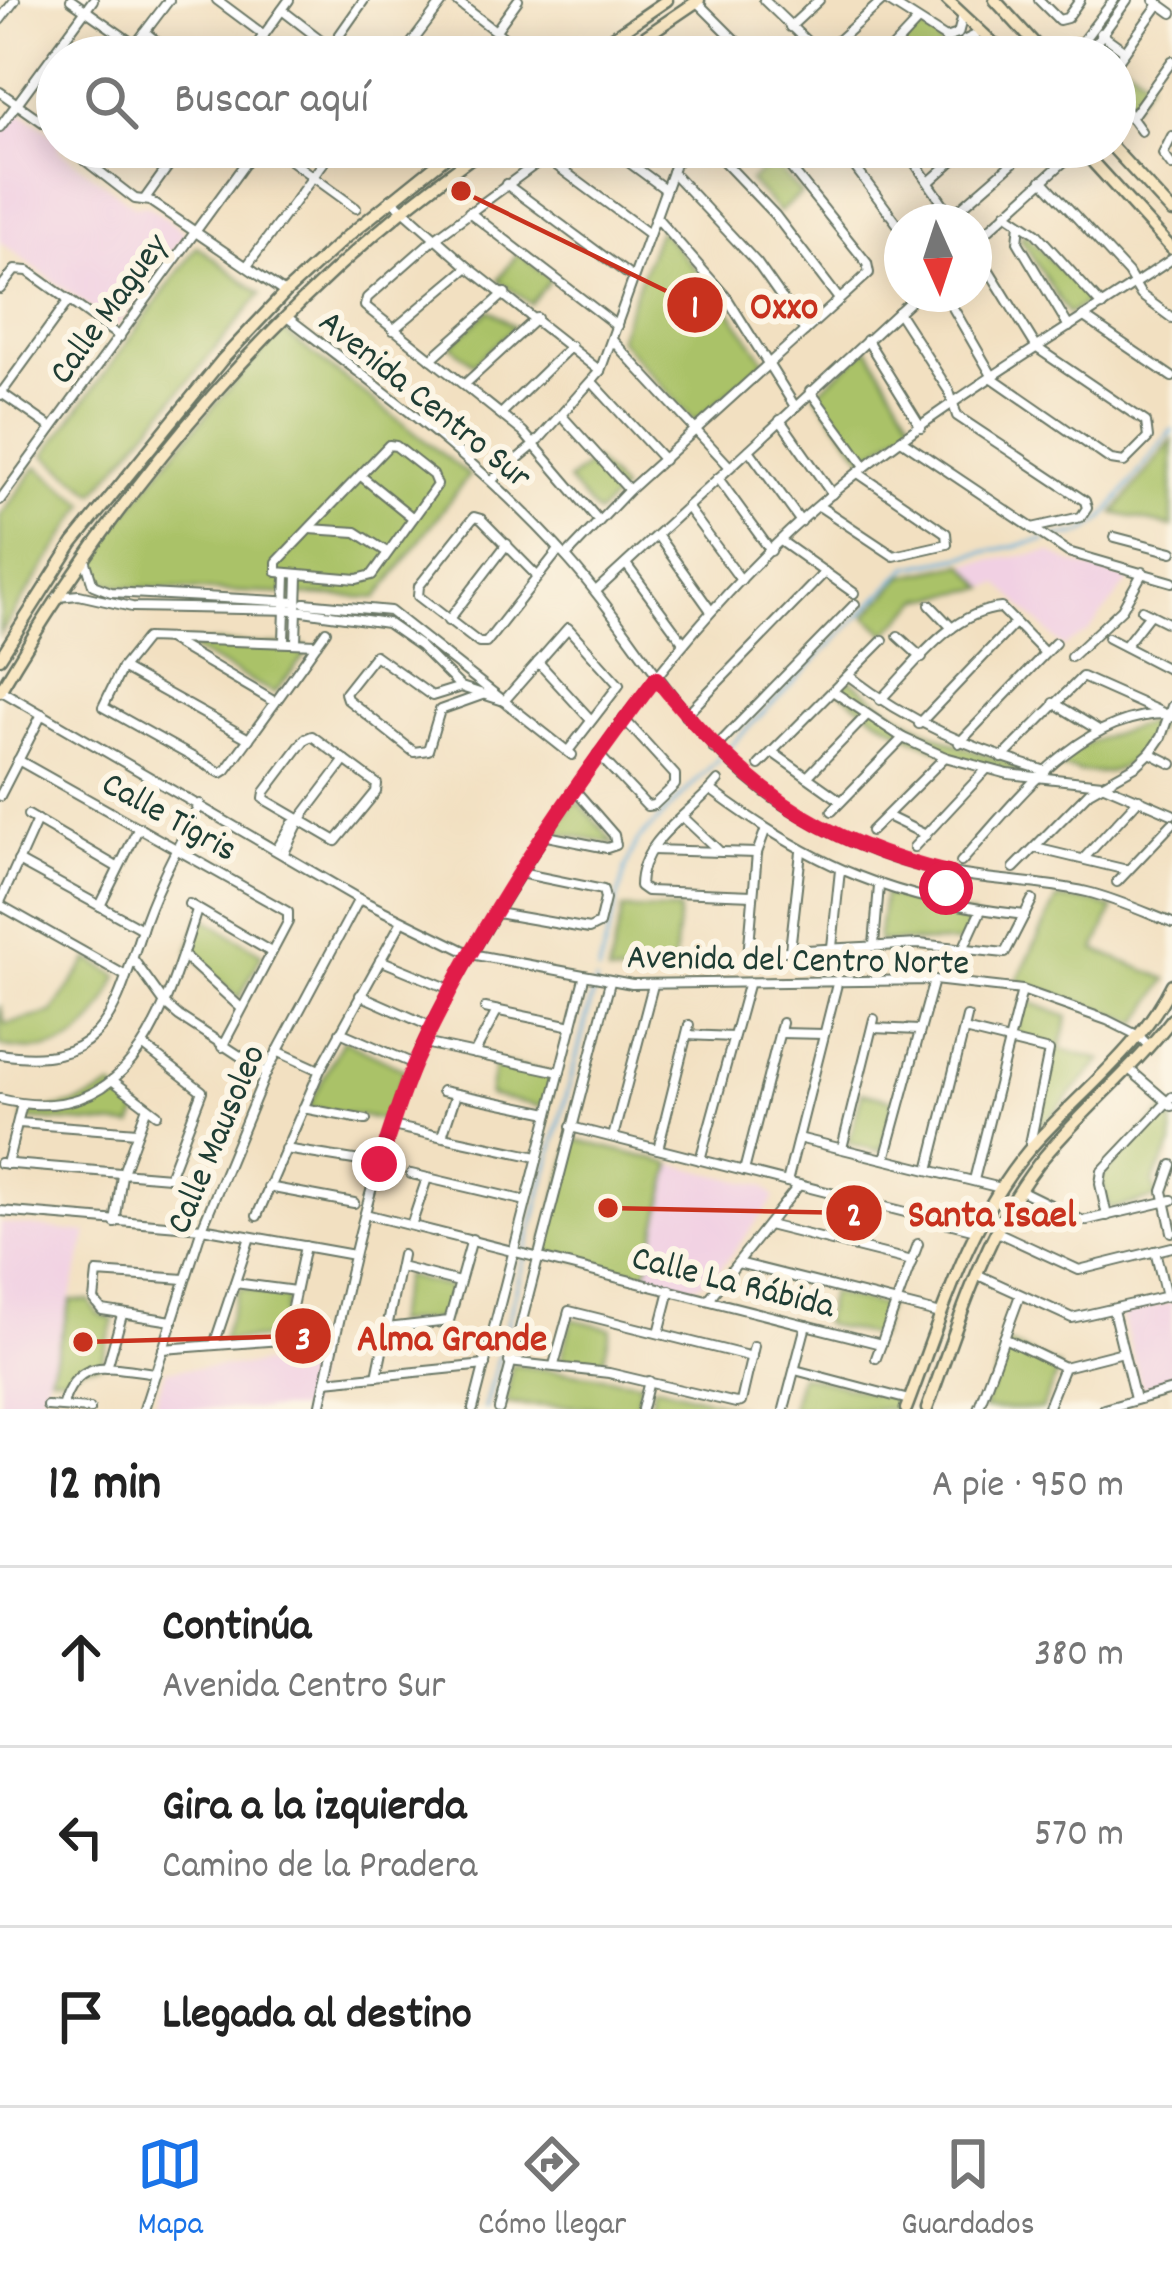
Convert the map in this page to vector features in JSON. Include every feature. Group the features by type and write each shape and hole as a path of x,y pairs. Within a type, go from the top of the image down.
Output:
{"main road":[{"path":"615,36 667,0"},
{"path":"947,0 988,36"},
{"path":"996,0 1029,36"},
{"path":"646,36 698,1"},
{"path":"0,658 101,506 222,360 285,293 431,168"},
{"path":"1,685 85,555 170,447 286,316 402,209 458,168"},
{"path":"1096,168 1172,249"},
{"path":"1131,168 1172,212"},
{"path":"908,1404 968,1249 1003,1189 1029,1151 1139,1036 1172,984"},
{"path":"928,1409 976,1274 1020,1190 1064,1135 1172,1019"},
{"path":"968,1249 985,1256"}],"street":[{"path":"0,20 15,0"},
{"path":"71,0 122,36"},
{"path":"66,36 93,0"},
{"path":"142,36 169,0"},
{"path":"217,0 264,35 290,0"},
{"path":"338,36 364,0"},
{"path":"417,36 444,0"},
{"path":"454,0 505,36"},
{"path":"497,29 518,0"},
{"path":"764,0 800,36"},
{"path":"790,27 819,0"},
{"path":"845,36 885,0 942,36"},
{"path":"1039,0 1059,20 1067,18 1080,0"},
{"path":"1098,31 1114,0"},
{"path":"1094,36 1127,0"},
{"path":"698,1 732,36"},
{"path":"1135,36 1157,2 1172,13"},
{"path":"282,10 310,36"},
{"path":"961,36 964,14"},
{"path":"905,36 916,23"},
{"path":"965,36 983,31"},
{"path":"1098,31 1105,36"},
{"path":"145,32 150,36"},
{"path":"1136,111 1172,61"},
{"path":"0,127 36,78"},
{"path":"0,92 36,117"},
{"path":"1136,124 1141,131"},
{"path":"1172,136 1163,154 1172,166"},
{"path":"95,168 135,199 194,231 285,293"},
{"path":"144,200 167,168"},
{"name":"Calle Maguey","path":"0,500 241,168"},
{"path":"302,168 356,208"},
{"path":"247,266 319,168"},
{"path":"529,168 434,239 367,298 367,309 502,413 599,521"},
{"path":"560,168 649,234"},
{"path":"636,168 665,189"},
{"path":"493,479 533,446 600,371 673,168"},
{"path":"731,168 776,214 839,299"},
{"path":"537,576 474,517 419,586 418,596 479,643 487,643 537,576 866,278 869,269 793,168"},
{"path":"856,168 884,206"},
{"path":"919,168 948,211 955,213 1006,168"},
{"path":"929,182 945,168"},
{"path":"992,227 1055,168"},
{"path":"672,172 757,263 805,331"},
{"path":"1042,180 1141,296 1172,318"},
{"path":"506,184 633,278"},
{"path":"391,199 600,371"},
{"path":"469,212 617,326"},
{"path":"1006,213 1036,233 1102,305"},
{"path":"656,218 727,298 794,405"},
{"path":"1021,224 1018,242 1069,327"},
{"path":"320,1409 364,1214 414,1064 450,989 542,835 598,754 711,611 832,494 901,440 1172,259"},
{"path":"393,330 468,267"},
{"path":"0,290 10,274 28,271 120,337"},
{"path":"955,312 994,379 1111,460 1124,461 1148,438 1149,427 1037,348 992,274"},
{"path":"431,358 505,293"},
{"path":"52,428 0,393 69,300"},
{"path":"596,591 898,312 949,391 960,419 1085,501 1081,518 1036,531"},
{"name":"Avenida Centro Sur","path":"286,316 493,479 596,591 656,678 716,750 788,808 833,834 936,870 1090,893 1172,923"},
{"path":"465,384 537,317"},
{"path":"1084,317 1172,377"},
{"path":"867,340 921,427"},
{"path":"613,341 730,467"},
{"path":"502,413 571,346"},
{"path":"593,383 664,460"},
{"path":"810,391 861,470 946,533 949,540 936,549 890,554 819,506"},
{"path":"562,416 629,490"},
{"path":"779,420 832,494"},
{"path":"901,440 1057,545 1087,560 1172,583"},
{"path":"392,444 433,475 437,485 413,518 366,578 286,575 274,567 392,444"},
{"path":"749,450 801,522"},
{"path":"361,476 413,518"},
{"path":"718,478 771,551"},
{"path":"687,507 741,580"},
{"path":"310,529 356,532 387,552"},
{"path":"657,535 711,611"},
{"path":"1115,537 1172,552"},
{"path":"716,750 854,599 782,541"},
{"path":"448,621 507,544"},
{"path":"85,555 89,579 98,589 285,607"},
{"path":"626,564 684,643"},
{"path":"686,716 825,572"},
{"path":"1071,657 1122,610 1143,572"},
{"path":"284,641 286,575"},
{"path":"296,642 298,575"},
{"path":"91,598 98,589"},
{"path":"56,598 71,594 132,607 299,605 390,611 570,753 620,685 568,628 505,701"},
{"path":"299,605 387,623 420,646 461,687 505,701"},
{"path":"930,605 952,628"},
{"path":"880,700 967,616 1003,610 1045,653"},
{"path":"1125,646 1146,612 1169,624 1172,612"},
{"path":"919,724 1015,623"},
{"path":"317,644 154,637 140,642 122,668 103,700 105,709 224,772 326,632"},
{"path":"898,636 922,658"},
{"path":"165,638 275,702"},
{"path":"1108,638 1172,671"},
{"path":"759,765 883,640"},
{"path":"959,742 1055,643"},
{"path":"461,687 432,696 375,655 345,693 346,699 414,752 422,753 428,749 440,710 483,694"},
{"path":"538,662 591,720"},
{"path":"122,668 249,739"},
{"path":"849,676 919,724 1042,775"},
{"path":"1002,758 1085,677 1170,712"},
{"name":"Avenida del Centro Norte","path":"1,685 42,715 359,899 471,954 587,979 653,985 934,980 1022,990 1098,1016 1150,1046"},
{"path":"834,692 903,738 946,757 986,770 1102,784 1172,814"},
{"path":"1054,703 1101,732"},
{"path":"961,862 1070,750 1101,732 1170,712"},
{"path":"1014,868 1102,784 1150,753 1170,712"},
{"path":"0,796 42,715"},
{"path":"807,777 867,715"},
{"path":"598,754 647,806 654,806 675,785 675,776 624,719"},
{"path":"316,736 345,760 378,788 343,837 332,840 264,796 305,739 316,736"},
{"path":"832,811 903,738"},
{"path":"772,752 841,800"},
{"path":"1150,753 1172,764"},
{"path":"872,832 946,757"},
{"name":"Calle Tigris","path":"18,760 284,909 288,922 271,952"},
{"path":"280,851 345,760"},
{"path":"914,847 986,770"},
{"path":"718,781 650,850 639,882 647,891 753,896"},
{"path":"542,835 607,848 616,845 614,836 573,788"},
{"path":"711,790 801,852 879,886 941,903 1025,915"},
{"path":"1085,857 1139,799"},
{"path":"0,1054 49,1057 88,1043 103,1029 142,929 200,804"},
{"path":"886,816 926,835"},
{"path":"683,817 719,851"},
{"path":"117,867 33,818 0,903 125,976"},
{"path":"1117,882 1172,824"},
{"path":"100,906 139,826"},
{"path":"746,968 757,853 765,830"},
{"path":"1034,848 1127,870"},
{"path":"650,850 757,853"},
{"path":"790,950 801,852"},
{"path":"17,861 142,929"},
{"path":"832,947 840,870"},
{"path":"927,900 936,870"},
{"path":"497,913 589,929 599,924 603,890 520,873"},
{"path":"941,903 950,873"},
{"path":"874,945 879,886"},
{"name":"Calle Mausoleo","path":"144,1409 202,1228 266,1072 359,899"},
{"path":"748,952 874,945 1005,953 1032,900"},
{"path":"0,1099 22,1104 69,1101 112,1080 144,1046 166,1005 193,907 271,952 222,1047"},
{"path":"964,947 981,910"},
{"path":"257,1216 320,1070 402,920"},
{"path":"183,955 241,1008"},
{"path":"133,959 166,1005 222,1047 266,1072"},
{"path":"380,960 450,989"},
{"path":"473,1409 587,979"},
{"path":"787,1182 838,980"},
{"path":"886,1159 934,980"},
{"path":"499,1409 533,1254 607,981"},
{"path":"613,1138 653,985"},
{"path":"700,1160 748,985"},
{"path":"974,1180 1022,990"},
{"path":"360,995 432,1027"},
{"path":"485,1008 572,1026"},
{"path":"475,1054 497,1011"},
{"path":"929,1169 968,1017"},
{"path":"842,1148 874,1024 919,1030"},
{"path":"744,1171 781,1028 824,1034"},
{"path":"658,1149 688,1030 733,1037"},
{"path":"964,1030 1045,1049 1050,1059 1029,1151"},
{"path":"340,1032 414,1064"},
{"path":"424,1043 560,1072"},
{"path":"144,1046 202,1090 169,1178"},
{"path":"277,1051 320,1070"},
{"path":"1108,1217 1099,1177 1170,1102 1129,1069"},
{"path":"112,1080 157,1114"},
{"path":"442,1091 549,1113"},
{"path":"442,1136 456,1094"},
{"path":"22,1104 4,1163 181,1178"},
{"path":"115,1222 122,1175 147,1107"},
{"path":"303,1108 366,1120"},
{"path":"19,1123 137,1132"},
{"path":"392,1126 537,1156"},
{"path":"571,1126 978,1230"},
{"path":"798,1138 1003,1189"},
{"path":"285,1149 379,1164"},
{"path":"1172,1165 1163,1184 1172,1232"},
{"path":"411,1174 526,1201"},
{"path":"412,1223 428,1178"},
{"path":"708,1300 799,1185"},
{"path":"268,1187 354,1203"},
{"path":"1020,1190 1082,1221 1168,1201"},
{"path":"0,1211 202,1228 354,1255"},
{"name":"Calle La Rábida","path":"364,1214 881,1344"},
{"path":"768,1226 912,1261"},
{"path":"995,1231 1079,1270 1172,1247"},
{"path":"214,1346 250,1237"},
{"path":"387,1328 448,1322 472,1239"},
{"path":"876,1358 918,1244"},
{"path":"285,1340 305,1246"},
{"path":"976,1274 1072,1318 1169,1296 1155,1250"},
{"path":"377,1376 402,1255"},
{"path":"738,1263 941,1314"},
{"path":"400,1268 459,1282"},
{"path":"172,1321 102,1310 95,1303 98,1271 185,1280"},
{"path":"235,1283 295,1291"},
{"path":"658,1334 670,1290"},
{"path":"978,1409 1020,1295"},
{"path":"1113,1310 1135,1399"},
{"path":"509,1362 649,1381 741,1402 753,1352 567,1311 554,1365"},
{"path":"107,1368 122,1315"},
{"path":"784,1409 806,1325"},
{"path":"163,1349 335,1336"},
{"path":"1004,1338 1064,1367 1124,1352"},
{"path":"326,1381 485,1365"},
{"path":"1047,1409 1064,1367"},
{"path":"62,1407 69,1384 78,1375 107,1368 156,1373"},
{"path":"795,1370 908,1404"},
{"path":"642,1409 649,1381"},
{"path":"1105,1409 1172,1390"},
{"path":"47,1406 90,1409"}],"shaded area":[{"path":"16,109 36,123 36,168 83,168 134,206 147,205 185,233 117,327 0,242 0,132"},
{"path":"1050,552 1130,580 1088,632 1063,647 1000,584 986,588 964,564"},
{"path":"672,1164 765,1187 775,1198 714,1277 688,1287 645,1276"},
{"path":"0,1223 88,1233 39,1409 0,1409"},
{"path":"1172,1302 1172,1380 1142,1388 1122,1315"},
{"path":"315,1361 308,1409 153,1409 166,1370"}],"green space":[{"path":"920,28 936,36 911,36"},
{"path":"1136,71 1149,81 1136,100"},
{"path":"765,168 777,168 801,194 779,212 750,181"},
{"path":"659,229 718,294 765,361 695,422 618,338"},
{"path":"1025,234 1090,301 1068,314 1020,237"},
{"path":"197,246 261,294 95,493 45,455"},
{"path":"518,253 551,279 531,304 498,280"},
{"path":"490,310 514,327 474,364 450,345"},
{"path":"282,330 469,475 377,598 123,587 98,580 90,561 183,442"},
{"path":"868,348 913,423 864,459 815,394"},
{"path":"1172,440 1172,527 1114,513"},
{"path":"594,460 622,491 597,514 568,481"},
{"path":"37,466 86,504 0,634 0,517"},
{"path":"964,564 986,588 922,599 886,634 866,616 904,576"},
{"path":"188,642 306,646 308,652 274,693 186,646"},
{"path":"849,679 933,734 1027,767 1026,773 974,762 903,733 838,690"},
{"path":"1152,720 1160,724 1139,753 1119,768 1094,773 1060,767 1089,742"},
{"path":"573,803 580,803 614,843 561,834 557,825"},
{"path":"884,894 973,916 962,943 878,941"},
{"path":"1057,899 1095,902 1113,909 1095,950 1167,979 1139,1023 1017,981"},
{"path":"623,909 679,910 672,979 608,974"},
{"path":"201,916 262,954 239,999 188,951"},
{"path":"89,959 118,976 87,1028 60,1046 0,1046 0,1005 5,1024 52,1013"},
{"path":"1024,1000 1068,1017 1060,1049 1102,1060 1037,1132 1056,1047 1016,1037"},
{"path":"343,1040 405,1070 386,1120 308,1108"},
{"path":"495,1062 555,1075 547,1108 489,1095"},
{"path":"112,1087 139,1111 132,1126 23,1119 27,1111 71,1105"},
{"path":"862,1092 894,1100 881,1151 849,1143"},
{"path":"1166,1109 1172,1114 1172,1145 1153,1182 1157,1198 1109,1209 1101,1178"},
{"path":"573,1139 672,1164 645,1276 542,1252"},
{"path":"404,1276 451,1288 444,1318 393,1323"},
{"path":"239,1288 288,1295 279,1338 222,1340"},
{"path":"830,1293 887,1307 879,1337 823,1324"},
{"path":"71,1300 89,1301 98,1314 114,1320 101,1364 83,1366 66,1377 50,1375"},
{"path":"572,1319 611,1328 603,1363 561,1360"},
{"path":"1006,1343 1059,1367 1042,1409 983,1409"},
{"path":"512,1365 641,1382 636,1409 506,1404"},
{"path":"800,1375 899,1400 896,1409 791,1409"},
{"path":"654,1385 743,1409 649,1409"}],"waterway":[{"path":"1054,538 1083,533 1102,520 1172,430"},
{"path":"725,751 908,567 1045,540"},
{"path":"598,973 637,842 719,758"},
{"path":"485,1409 596,982"}],"place":[{"name":"Oxxo","path":"461,191"},
{"name":"Santa Isael","path":"608,1208"},
{"name":"Alma Grande","path":"83,1342"}],"route":[{"path":"379,1164 414,1064 450,989 573,788 656,678 714,749 788,808 833,834 911,864 950,873 946,888"}]}
